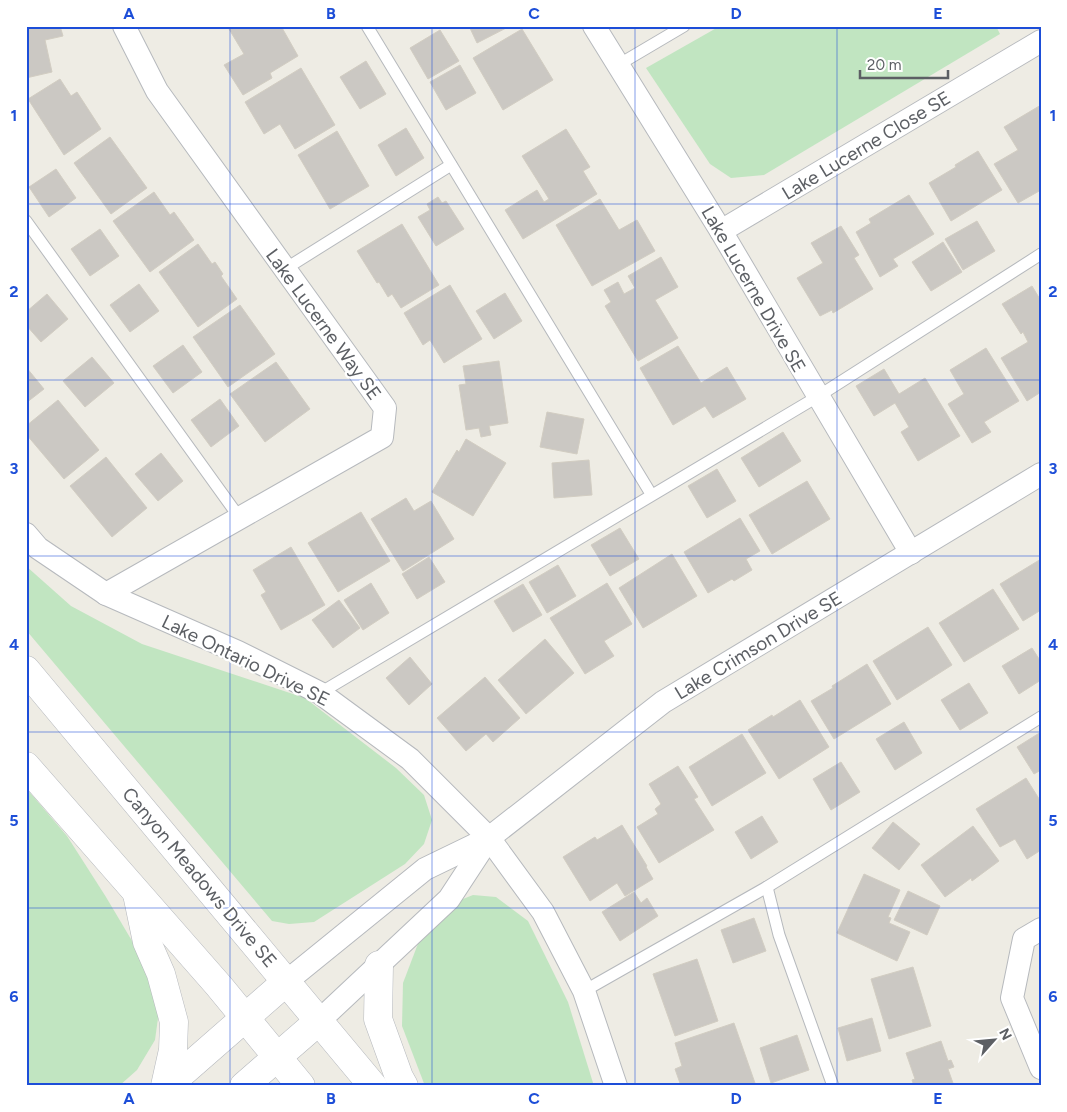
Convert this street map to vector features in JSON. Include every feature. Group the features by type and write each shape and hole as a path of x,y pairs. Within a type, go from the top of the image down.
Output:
{"main road":[{"name":"Canyon Meadows Drive SE","path":"26,670 320,1020 373,1086"},
{"path":"26,766 245,1016 301,1086"},
{"path":"136,890 147,942 161,974 174,1022 166,1086"},
{"path":"379,965 378,1020 404,1086"},
{"path":"166,1086 287,981"},
{"path":"244,1086 320,1020"}],"street":[{"name":"Lake Lucerne Way SE","path":"106,594 382,437 385,408 157,91 124,26"},
{"name":"Lake Lucerne Drive SE","path":"594,26 721,231 911,553"},
{"name":"Lake Lucerne Close SE","path":"721,231 1035,37"},
{"name":"Lake Crimson Drive SE","path":"287,981 425,869 489,838 663,702 1041,474"},
{"name":"Lake Ontario Drive SE","path":"26,534 38,548 106,594 238,652 320,693 410,759 489,838 543,912 584,991 616,1086"},
{"name":"Lake Crimson Drive SE","path":"320,1020 449,899 489,838"},
{"path":"1041,929 1024,939 1012,998 1041,1068"}],"lane":[{"path":"367,26 651,494"},
{"path":"618,65 684,26"},
{"path":"285,269 451,165"},
{"path":"26,221 239,517"},
{"path":"320,693 817,396 1041,254"},
{"path":"584,991 767,888 1041,717"},
{"path":"767,888 779,935 833,1086"}],"green space":[{"path":"720,26 996,26 1000,34 764,175 731,178 710,164 646,68"},
{"path":"26,566 71,606 142,644 305,698 396,768 424,795 432,820 424,844 405,864 314,922 289,924 272,921 26,630"},
{"path":"26,788 67,836 106,897 138,951 159,1011 155,1040 137,1070 119,1086 26,1086"},
{"path":"473,895 496,897 528,921 568,1002 594,1086 425,1086 402,1026 403,983 419,941 453,903"}],"building":[{"path":"26,26 60,26 63,36 45,40 52,72 26,78"},
{"path":"234,26 281,26 298,56 270,73 272,78 243,95 224,65 244,54 229,29"},
{"path":"469,26 510,26 477,43"},
{"path":"522,29 553,80 503,110 473,58"},
{"path":"440,30 459,61 428,79 410,48"},
{"path":"366,61 386,94 360,109 340,77"},
{"path":"460,65 476,93 446,110 430,82"},
{"path":"301,68 335,125 295,149 280,124 264,134 245,102"},
{"path":"60,79 71,96 77,92 101,129 64,155 28,99"},
{"path":"1041,105 1041,190 1018,203 994,164 1018,150 1004,127"},
{"path":"406,128 424,158 396,176 378,145"},
{"path":"566,129 590,167 583,171 597,194 523,239 505,210 537,190 544,202 549,199 522,156"},
{"path":"337,131 369,186 330,209 298,155"},
{"path":"110,137 147,188 111,214 74,163"},
{"path":"978,151 1002,190 951,221 929,183"},
{"path":"56,169 76,198 49,217 29,187"},
{"path":"154,192 170,215 174,212 194,240 150,272 113,221"},
{"path":"909,195 934,234 893,259 898,266 880,277 856,232 871,223 869,219"},
{"path":"438,197 442,203 446,201 464,229 436,246 418,217 430,210 427,204"},
{"path":"600,199 619,230 637,220 655,251 592,286 556,225"},
{"path":"977,221 995,251 963,270 945,239"},
{"path":"402,224 439,285 401,308 392,294 388,297 379,282 377,283 357,251"},
{"path":"841,226 859,255 854,258 873,289 833,313 832,310 820,316 797,278 823,263 811,243"},
{"path":"100,229 119,256 90,276 71,249"},
{"path":"943,242 962,272 931,291 912,262"},
{"path":"198,244 212,264 215,262 223,274 221,276 237,299 198,327 159,272"},
{"path":"661,257 678,287 655,300 678,338 638,361 605,306 611,302 604,290 618,282 624,294 635,288 628,276"},
{"path":"139,284 159,311 130,332 110,305"},
{"path":"450,285 482,339 444,363 430,340 423,345 404,313"},
{"path":"1032,286 1041,301 1041,392 1027,401 1001,358 1028,342 1023,332 1021,334 1002,304"},
{"path":"505,293 522,321 494,339 476,311"},
{"path":"47,294 68,319 41,342 26,325 26,312"},
{"path":"240,305 275,354 228,387 193,337"},
{"path":"183,345 202,372 173,393 153,366"},
{"path":"678,346 701,383 727,367 746,399 713,418 705,406 673,425 640,368"},
{"path":"986,348 1019,401 984,422 991,432 972,443 948,404 964,394 950,370"},
{"path":"92,357 114,383 85,407 63,381"},
{"path":"499,361 508,423 489,426 491,435 481,437 479,428 466,430 459,385 466,384 463,366"},
{"path":"276,362 310,409 265,442 230,394"},
{"path":"26,367 44,389 26,403"},
{"path":"884,369 899,394 925,378 960,436 918,461 901,432 909,427 895,403 874,416 856,386"},
{"path":"220,399 239,426 211,447 191,420"},
{"path":"58,400 99,450 64,479 26,434 26,426"},
{"path":"547,412 584,419 577,454 540,447"},
{"path":"783,432 801,461 759,487 741,458"},
{"path":"466,439 506,463 473,516 432,492 457,450 459,452"},
{"path":"161,453 183,481 158,501 135,474"},
{"path":"106,457 147,508 112,537 70,486"},
{"path":"589,460 592,495 554,498 552,463"},
{"path":"717,469 736,501 707,518 688,486"},
{"path":"807,481 830,519 772,554 749,515"},
{"path":"406,498 414,511 431,501 454,539 403,571 371,519"},
{"path":"361,512 390,561 338,592 308,543"},
{"path":"740,518 760,551 746,559 752,570 708,593 684,552"},
{"path":"620,528 639,559 610,576 591,545"},
{"path":"291,547 325,605 281,630 261,595 266,592 253,570"},
{"path":"672,554 697,596 643,628 619,588"},
{"path":"429,557 445,582 417,599 402,574"},
{"path":"1041,559 1041,610 1023,621 1000,584"},
{"path":"558,565 576,596 547,613 529,582"},
{"path":"371,583 389,613 363,630 344,600"},
{"path":"607,583 632,624 604,641 614,656 585,674 550,618"},
{"path":"523,584 542,615 513,632 494,601"},
{"path":"993,589 1019,629 964,662 939,623"},
{"path":"339,600 360,628 333,648 312,620"},
{"path":"928,627 952,665 897,700 873,661"},
{"path":"545,639 574,673 526,714 498,680"},
{"path":"1032,648 1041,662 1041,680 1019,694 1002,666"},
{"path":"410,657 432,684 409,705 386,678"},
{"path":"867,664 891,704 834,739 811,701"},
{"path":"485,677 520,718 493,742 486,734 466,751 437,718"},
{"path":"969,683 988,713 960,730 941,700"},
{"path":"800,700 829,747 779,779 748,730"},
{"path":"904,722 922,753 895,770 876,739"},
{"path":"1041,732 1041,770 1034,774 1017,747"},
{"path":"742,734 766,773 712,806 689,767"},
{"path":"841,762 860,792 831,810 813,779"},
{"path":"678,766 698,797 694,799 714,830 659,863 637,827 658,814 655,809 661,804 649,784"},
{"path":"1026,778 1041,802 1041,850 1027,859 1015,839 1000,847 976,809"},
{"path":"762,816 778,842 751,859 735,832"},
{"path":"893,822 920,844 899,870 872,848"},
{"path":"622,825 653,879 625,896 617,883 590,901 563,857 595,837 597,840"},
{"path":"973,826 999,861 972,881 971,878 945,897 921,865"},
{"path":"864,874 900,890 888,917 891,918 889,923 910,932 897,961 837,933"},
{"path":"908,891 940,906 927,935 894,920"},
{"path":"634,892 641,903 647,898 658,916 620,941 602,912"},
{"path":"754,918 766,951 733,963 721,930"},
{"path":"697,959 718,1021 675,1036 653,974"},
{"path":"913,967 931,1026 889,1039 871,979"},
{"path":"872,1018 881,1051 847,1061 838,1028"},
{"path":"734,1023 756,1086 681,1086 675,1069 682,1066 675,1043"},
{"path":"797,1035 809,1070 771,1083 760,1048"},
{"path":"941,1041 948,1061 951,1060 954,1067 948,1069 954,1086 914,1086 912,1080 915,1079 906,1053"}]}
